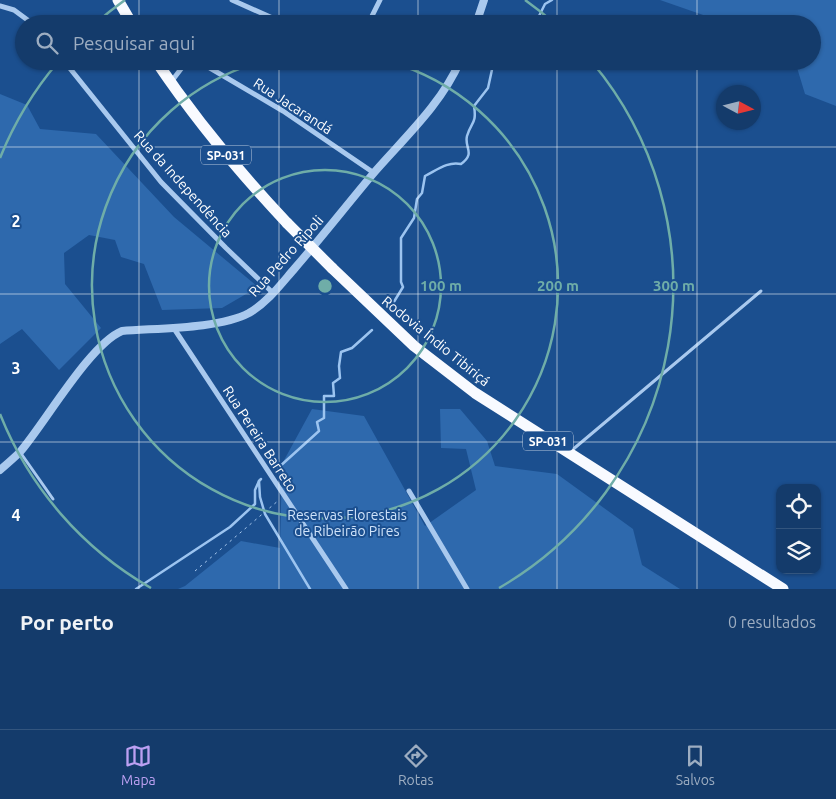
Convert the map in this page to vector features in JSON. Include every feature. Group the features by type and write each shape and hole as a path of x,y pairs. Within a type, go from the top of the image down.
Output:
{"highway":[{"path":"118,0 127,15"},
{"name":"Rodovia Índio Tibiriçá","path":"162,70 230,160 287,223 380,315 445,371 503,413 783,589"}],"street":[{"path":"232,0 266,15"},
{"path":"372,15 380,0"},
{"path":"479,15 484,0"},
{"path":"0,6 14,10 21,15"},
{"name":"Rua da Independência","path":"71,70 161,182 274,293"},
{"path":"171,82 180,70"},
{"name":"Rua Jacarandá","path":"213,70 274,106 374,173"},
{"name":"Rua Pedro Ripoli","path":"0,470 20,452 108,339 122,331 213,324 231,320 247,314 274,293 374,173 407,137 448,84 455,70"},
{"name":"Rua Pereira Barreto","path":"173,326 283,496 346,589"},
{"path":"409,491 467,589"}],"lane":[{"path":"568,453 761,291"},
{"path":"20,452 54,499"}],"path":[{"path":"195,571 261,517 283,496"}],"green space":[{"path":"660,0 836,0 836,106 805,94 798,70 821,70 821,15 703,15"},
{"path":"0,94 27,105 40,129 96,134 174,217 258,287 222,308 162,310 144,264 121,257 115,240 89,235 64,253 65,284 101,328 59,370 22,329 0,344"},
{"name":"Reservas Florestais de Ribeirão Pires","path":"312,409 364,416 425,526 476,490 466,449 441,448 440,409 460,409 487,441 495,466 557,474 633,529 642,565 680,589 178,589 185,586 241,541 280,548 282,464"}],"waterway":[{"path":"540,15 545,4 552,0"},
{"path":"392,305 403,287 401,282 401,238 414,218 417,199 422,193 425,176 447,165 461,164 468,157 466,140 474,120 474,106 488,88 492,70"},
{"path":"278,468 319,431 317,422 324,418 324,396 334,396 333,383 340,378 341,352 352,348 372,330"},
{"path":"261,479 259,481 260,497 265,514 310,589"},
{"path":"136,589 230,527 255,504 255,490 259,481"}]}
